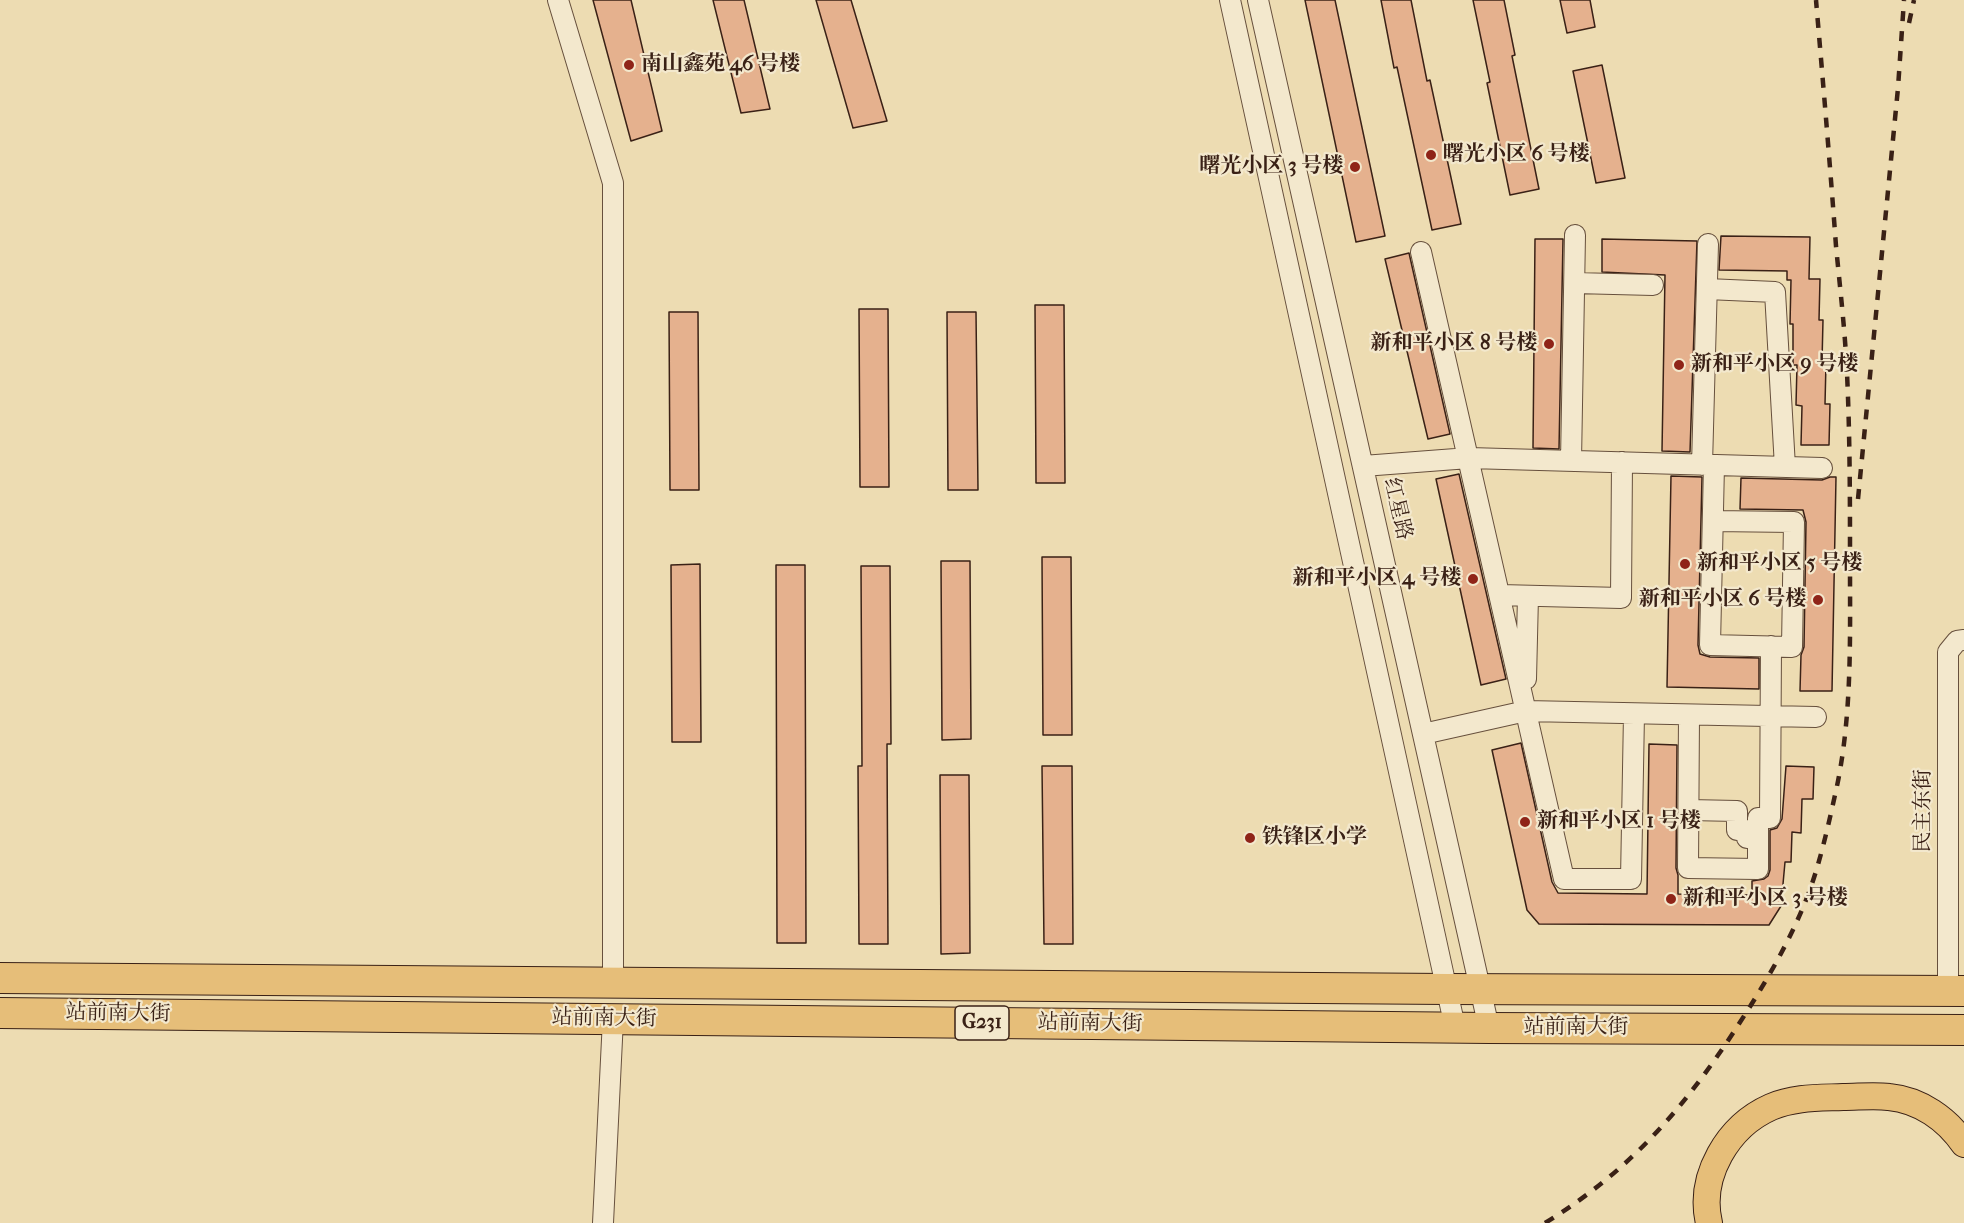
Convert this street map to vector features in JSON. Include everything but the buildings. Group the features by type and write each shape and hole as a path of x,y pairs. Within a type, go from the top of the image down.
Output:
{"highway":[{"name":"站前南大街","path":"0,978 1956,991"},
{"name":"站前南大街","path":"0,1013 1455,1028 1964,1030"}],"main road":[{"path":"1709,1223 1707,1197 1712,1172 1721,1151 1734,1133 1752,1118 1772,1107 1794,1100 1888,1096 1904,1099 1934,1113 1964,1144"}],"street":[{"path":"558,0 613,183 613,983"},
{"path":"1230,0 1455,1028"},
{"name":"红星路","path":"1258,0 1489,1028"},
{"path":"1571,461 1575,235"},
{"path":"1708,244 1708,465 1713,520 1710,645 1792,647 1794,522 1713,520"},
{"path":"1421,252 1564,879 1631,879 1634,714"},
{"path":"1575,283 1653,285"},
{"path":"1707,289 1775,292 1785,467"},
{"path":"1363,466 1469,458 1822,468"},
{"path":"1500,595 1621,598 1622,462"},
{"path":"1526,711 1528,596"},
{"name":"民主东街","path":"1956,991 1948,652 1957,640 1964,640"},
{"path":"1689,714 1688,868 1758,869 1758,818 1770,818 1772,646"},
{"path":"1423,734 1526,711 1816,717"},
{"path":"1689,810 1737,811 1737,830 1747,830 1747,838 1758,838"},
{"path":"603,1223 613,1019"}],"railway":[{"path":"1545,1223 1602,1183 1651,1138 1695,1087 1735,1030 1784,948 1801,913 1813,882 1834,800 1842,759 1848,704 1849,421 1845,341 1816,0"},
{"path":"1858,499 1898,88 1904,0"},
{"path":"1909,23 1914,0"}],"place":[{"name":"南山鑫苑 46 号楼","path":"629,65"},
{"name":"曙光小区 6 号楼","path":"1431,155"},
{"name":"曙光小区 3 号楼","path":"1355,167"},
{"name":"新和平小区 8 号楼","path":"1549,344"},
{"name":"新和平小区 9 号楼","path":"1679,365"},
{"name":"新和平小区 5 号楼","path":"1685,564"},
{"name":"新和平小区 4 号楼","path":"1473,579"},
{"name":"新和平小区 6 号楼","path":"1818,600"},
{"name":"新和平小区 1 号楼","path":"1525,822"},
{"name":"铁锋区小学","path":"1250,838"},
{"name":"新和平小区 3 号楼","path":"1671,899"}]}
